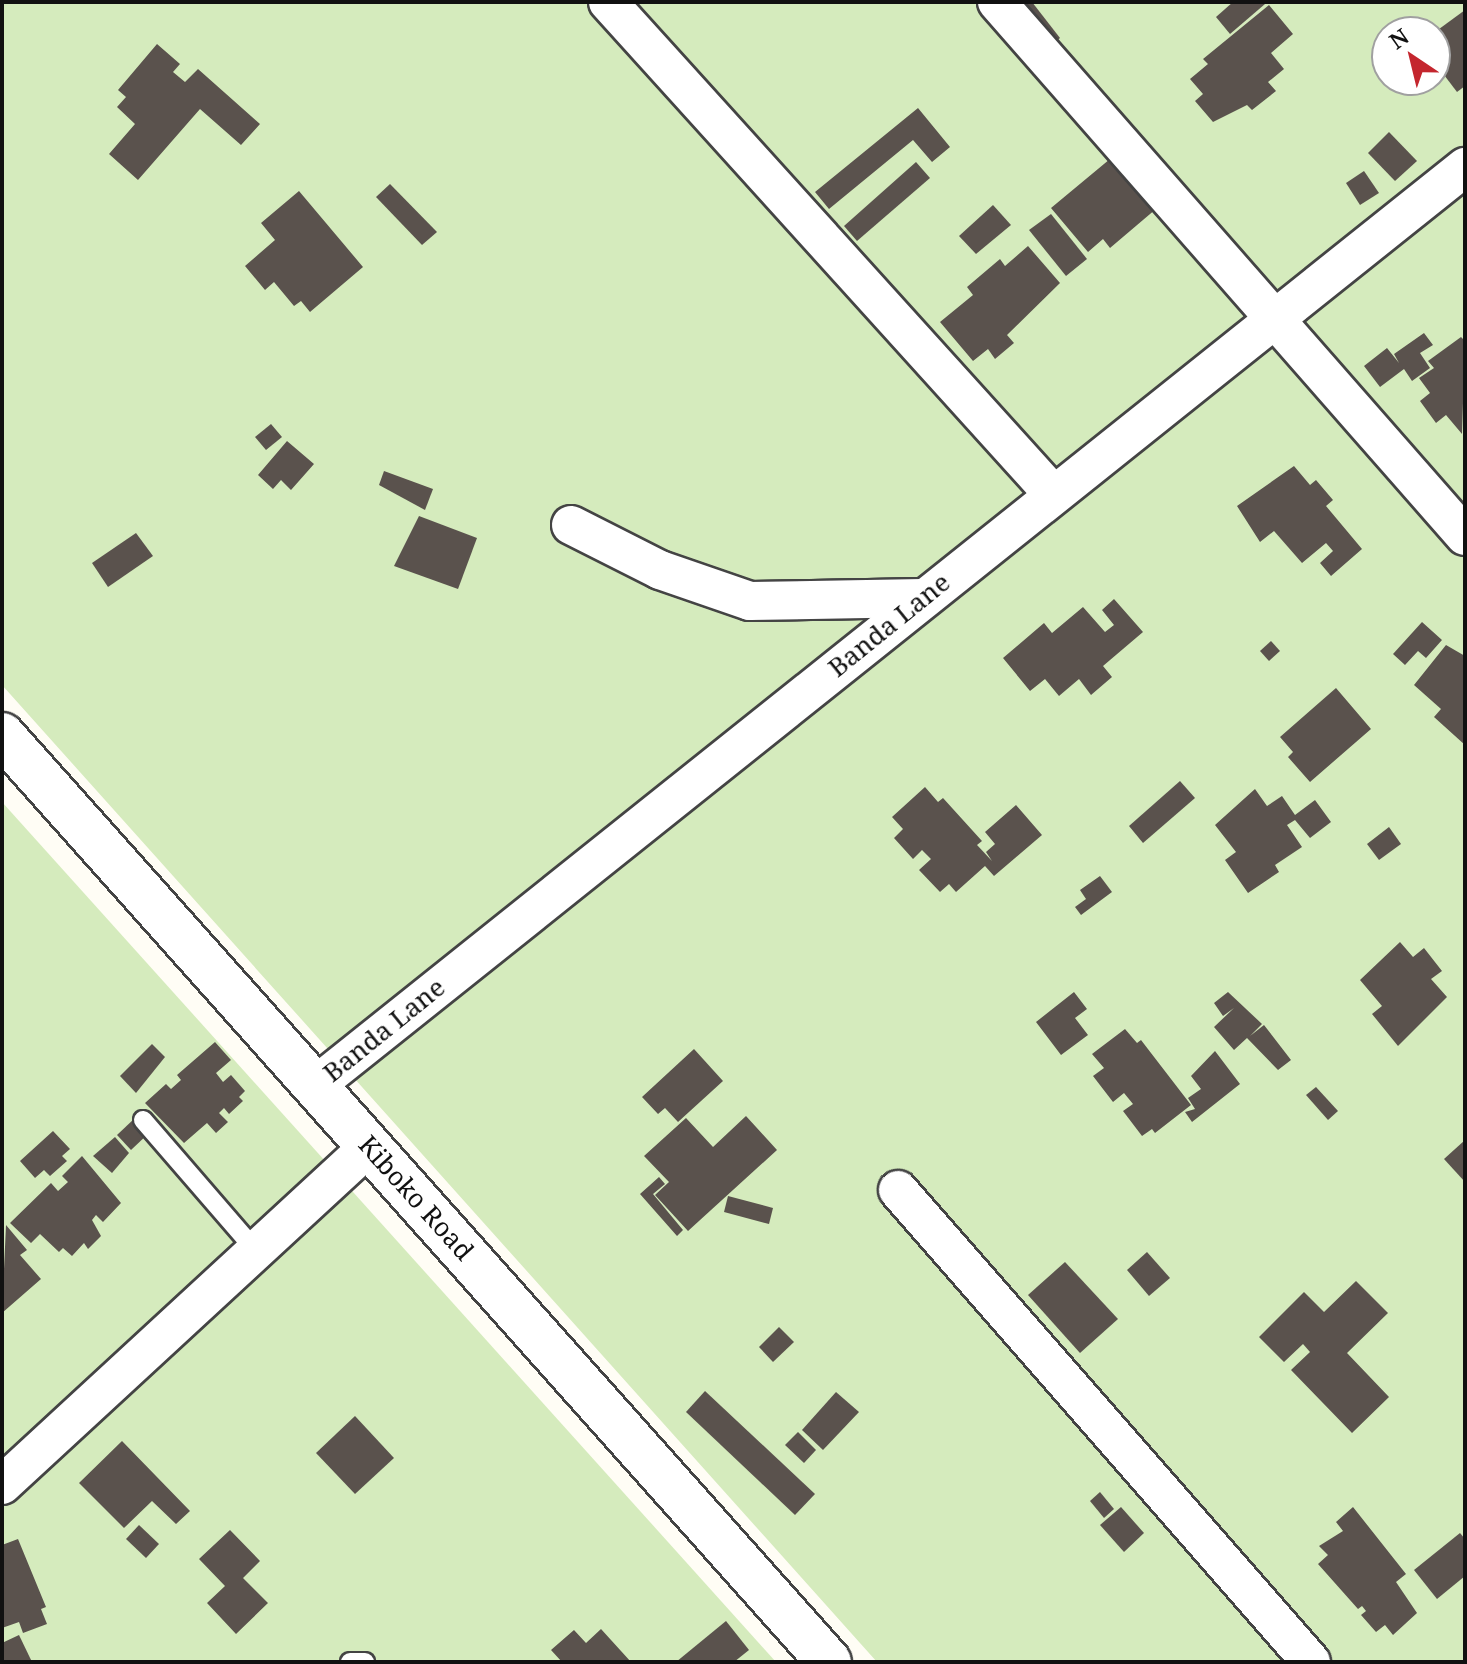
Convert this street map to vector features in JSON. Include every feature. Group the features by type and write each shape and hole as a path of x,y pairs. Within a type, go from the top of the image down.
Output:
{"street":[{"path":"608,2 1053,494"},
{"path":"997,2 1465,536"},
{"name":"Banda Lane","path":"316,1085 1465,167"},
{"path":"571,525 660,570 750,601 923,598"},
{"name":"Kiboko Road","path":"2,735 316,1085 812,1656"},
{"path":"2,1485 258,1253 369,1146"},
{"path":"898,1190 1311,1662"}],"lane":[{"path":"143,1120 258,1253"},
{"path":"350,1662 365,1662"}],"green space":[{"path":"2,2 1465,2 1465,1662 877,1662 2,685"},
{"path":"2,802 776,1662 2,1662"}],"building":[{"path":"1013,2 1032,2 1060,38 1050,47"},
{"path":"1233,2 1265,4 1230,34 1216,17"},
{"path":"1269,5 1293,34 1271,53 1284,69 1268,82 1276,91 1252,110 1247,105 1213,122 1195,101 1203,94 1190,79 1208,64 1203,59"},
{"path":"1465,10 1465,86 1457,92 1451,84 1451,20"},
{"path":"157,44 180,64 173,72 185,82 198,69 260,124 241,145 200,109 138,180 109,154 135,124 117,107 126,97 118,90"},
{"path":"918,108 950,147 932,162 913,140 829,209 815,192"},
{"path":"1389,132 1417,161 1395,181 1368,153"},
{"path":"1110,159 1163,203 1110,248 1103,239 1088,252 1051,208"},
{"path":"916,162 930,178 857,241 844,226"},
{"path":"1364,171 1379,193 1360,205 1346,183"},
{"path":"390,184 437,232 422,245 376,197"},
{"path":"299,191 363,267 310,312 301,301 294,306 274,282 265,290 245,266 275,240 261,223"},
{"path":"993,205 1011,225 976,254 959,236"},
{"path":"1051,214 1087,259 1066,276 1029,230"},
{"path":"1028,246 1060,283 1007,335 1014,343 995,359 988,349 973,361 940,322 973,295 967,287 1000,259 1005,266"},
{"path":"1424,333 1433,345 1420,353 1430,368 1412,381 1404,369 1380,387 1364,366 1387,348 1399,363 1394,354"},
{"path":"1461,337 1465,341 1462,434 1446,415 1436,423 1420,401 1430,393 1419,378 1434,368 1428,361"},
{"path":"271,424 282,437 266,450 255,437"},
{"path":"287,441 314,464 291,490 281,480 273,489 258,475"},
{"path":"1294,466 1310,485 1316,480 1333,500 1326,506 1362,549 1331,576 1320,563 1333,551 1326,543 1302,563 1274,531 1260,542 1237,506"},
{"path":"384,471 433,489 425,510 379,485"},
{"path":"419,516 477,538 458,589 394,566"},
{"path":"136,533 153,556 108,587 92,563"},
{"path":"1114,599 1143,632 1103,666 1112,677 1091,695 1079,679 1059,696 1045,679 1030,691 1003,658 1044,623 1052,633 1083,607 1105,632 1114,625 1102,610"},
{"path":"1422,622 1442,640 1426,658 1418,651 1405,665 1393,654"},
{"path":"1271,641 1280,651 1269,661 1260,651"},
{"path":"1446,645 1465,656 1465,745 1434,717 1441,709 1414,685"},
{"path":"1336,688 1371,729 1310,782 1288,757 1293,752 1280,737"},
{"path":"1180,781 1195,798 1143,843 1129,826"},
{"path":"925,787 938,802 943,798 982,841 977,845 992,861 986,852 995,844 985,832 1016,805 1042,835 994,876 985,866 956,892 949,884 940,892 919,870 931,859 922,850 913,859 894,838 903,829 892,817"},
{"path":"1255,789 1267,806 1282,796 1295,815 1315,800 1331,822 1310,838 1295,820 1287,825 1302,847 1275,865 1279,872 1248,893 1225,860 1236,852 1215,825"},
{"path":"1389,827 1401,844 1379,860 1367,844"},
{"path":"1100,876 1112,892 1081,915 1075,907 1086,899 1080,890"},
{"path":"1400,942 1413,957 1424,948 1442,971 1431,979 1447,997 1398,1046 1372,1014 1382,1006 1360,980"},
{"path":"1074,992 1087,1009 1075,1018 1088,1035 1061,1055 1036,1022"},
{"path":"1228,992 1262,1024 1250,1036 1264,1025 1291,1060 1278,1070 1247,1038 1234,1050 1214,1027 1234,1008 1223,1016 1214,1003"},
{"path":"1125,1029 1137,1043 1141,1040 1191,1105 1155,1133 1152,1129 1142,1136 1123,1111 1133,1104 1124,1093 1113,1102 1093,1076 1104,1068 1092,1054"},
{"path":"215,1042 231,1060 216,1073 223,1082 231,1075 245,1091 239,1097 243,1101 229,1114 224,1108 219,1113 228,1122 216,1133 207,1123 184,1143 145,1103 166,1084 171,1089 181,1080 177,1075"},
{"path":"152,1044 165,1057 136,1093 120,1076"},
{"path":"694,1049 723,1081 678,1122 665,1108 658,1114 642,1097"},
{"path":"1215,1051 1240,1084 1192,1122 1185,1112 1195,1109 1188,1098 1201,1089 1191,1076"},
{"path":"1316,1087 1338,1111 1328,1120 1306,1095"},
{"path":"746,1116 777,1150 688,1231 655,1195 669,1182 644,1156 686,1118 713,1147"},
{"path":"135,1118 149,1133 131,1150 117,1135"},
{"path":"53,1131 70,1149 62,1156 67,1161 50,1176 44,1170 35,1178 20,1161"},
{"path":"115,1137 129,1153 112,1173 93,1156"},
{"path":"1465,1140 1465,1182 1444,1159"},
{"path":"82,1156 121,1203 103,1222 96,1215 92,1220 101,1236 88,1249 84,1243 72,1256 63,1248 59,1252 40,1234 31,1243 10,1223 51,1183 58,1191 68,1182 62,1176"},
{"path":"659,1177 665,1184 653,1194 683,1230 677,1236 640,1194"},
{"path":"728,1196 773,1208 769,1224 724,1212"},
{"path":"6,1225 27,1250 20,1255 41,1279 2,1313"},
{"path":"1147,1252 1170,1278 1149,1296 1127,1270"},
{"path":"1065,1262 1118,1319 1080,1353 1028,1295"},
{"path":"1356,1281 1388,1313 1347,1353 1389,1397 1352,1433 1291,1370 1310,1352 1303,1344 1284,1362 1259,1337 1304,1292 1324,1312"},
{"path":"779,1327 794,1342 773,1362 759,1347"},
{"path":"705,1391 815,1494 795,1515 686,1412"},
{"path":"836,1392 859,1412 823,1450 802,1430"},
{"path":"355,1416 394,1458 355,1494 316,1453"},
{"path":"798,1432 816,1450 804,1463 785,1445"},
{"path":"122,1441 190,1511 176,1524 152,1501 124,1528 79,1483"},
{"path":"1100,1492 1114,1509 1104,1518 1090,1501"},
{"path":"1121,1507 1144,1533 1124,1552 1100,1525"},
{"path":"1353,1507 1406,1574 1396,1582 1417,1613 1393,1635 1385,1625 1376,1632 1361,1615 1366,1611 1362,1606 1358,1609 1318,1564 1328,1555 1319,1546 1343,1531 1336,1522"},
{"path":"139,1525 159,1544 146,1558 126,1539"},
{"path":"230,1530 260,1561 243,1578 268,1603 236,1634 207,1603 225,1586 199,1559"},
{"path":"1460,1533 1465,1539 1465,1576 1437,1599 1414,1570"},
{"path":"18,1539 46,1607 41,1609 47,1624 23,1633 19,1622 2,1628 2,1545"},
{"path":"726,1621 749,1650 734,1662 676,1662"},
{"path":"601,1629 631,1662 562,1662 551,1650 574,1630 586,1643"},
{"path":"19,1635 32,1662 2,1662 2,1643"}]}
